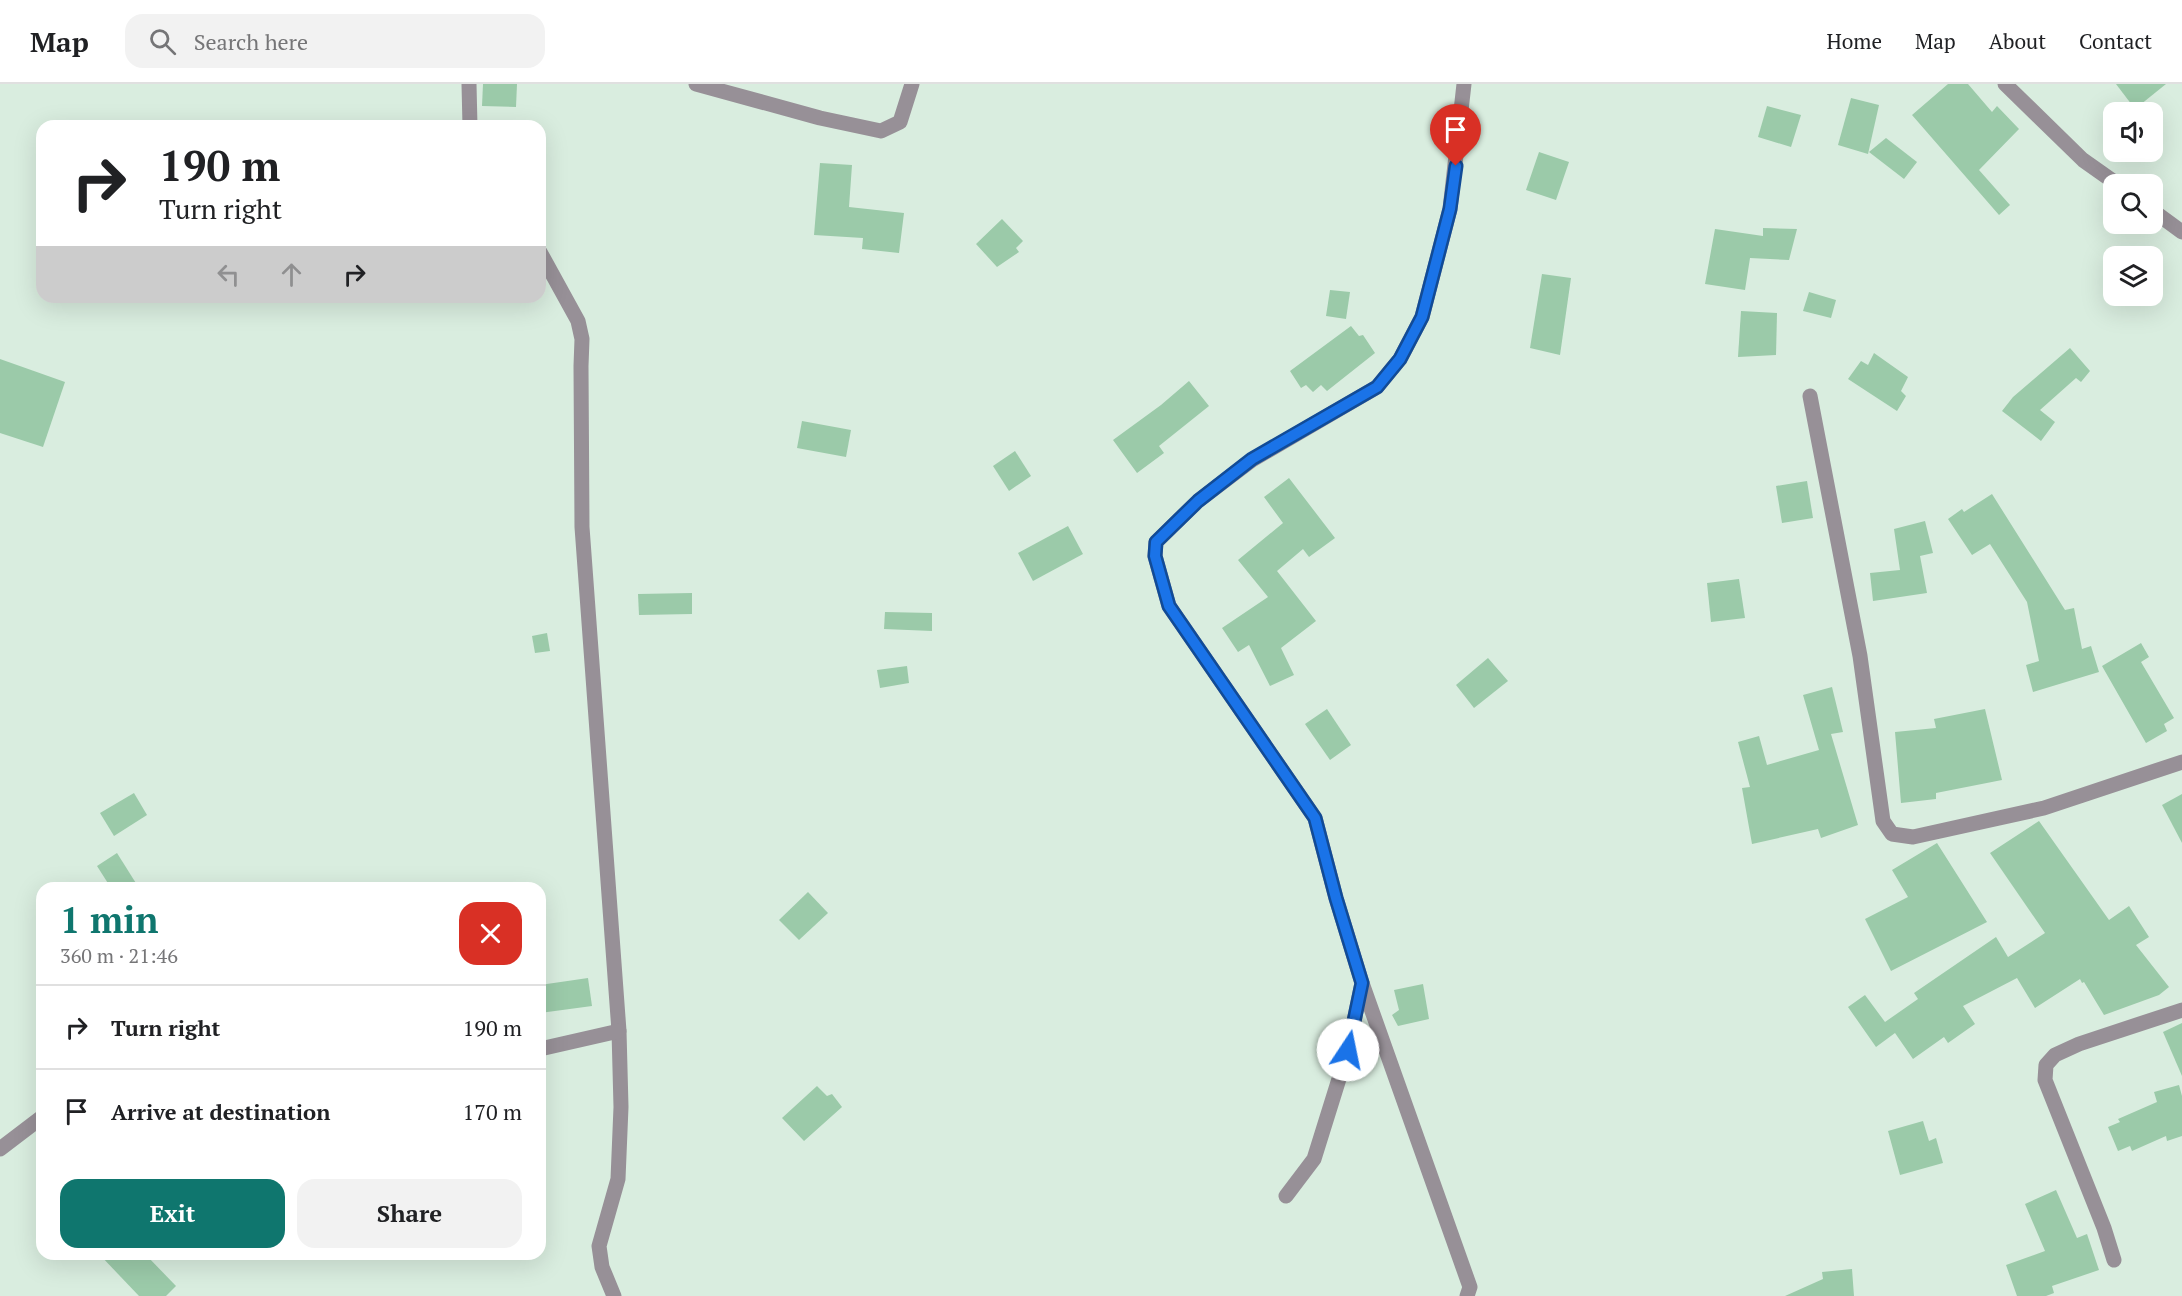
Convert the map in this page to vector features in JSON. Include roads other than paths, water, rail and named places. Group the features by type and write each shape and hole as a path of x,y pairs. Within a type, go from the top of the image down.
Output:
{"street":[{"path":"469,84 470,120"},
{"path":"696,84 820,118 881,131 900,122 912,84"},
{"path":"1464,84 1450,209 1422,317 1400,359 1377,387 1252,459 1198,501 1156,542 1155,556 1169,606 1315,818 1362,983 1470,1287 1467,1296"},
{"path":"2005,84 2083,160 2103,174"},
{"path":"2163,218 2182,232"},
{"path":"546,263 578,321 582,339 580,366 582,527 620,1031 621,1107 618,1179 599,1246 602,1267 614,1296"},
{"path":"1810,396 1860,656 1883,821 1892,834 1913,837 2044,808 2182,762"},
{"path":"1286,1196 1314,1159 1348,1050 1362,983"},
{"path":"2114,1260 2104,1228 2068,1143 2045,1080 2046,1065 2055,1055 2079,1044 2182,1010"},
{"path":"546,1048 620,1031"},
{"path":"0,1149 36,1122"}]}
